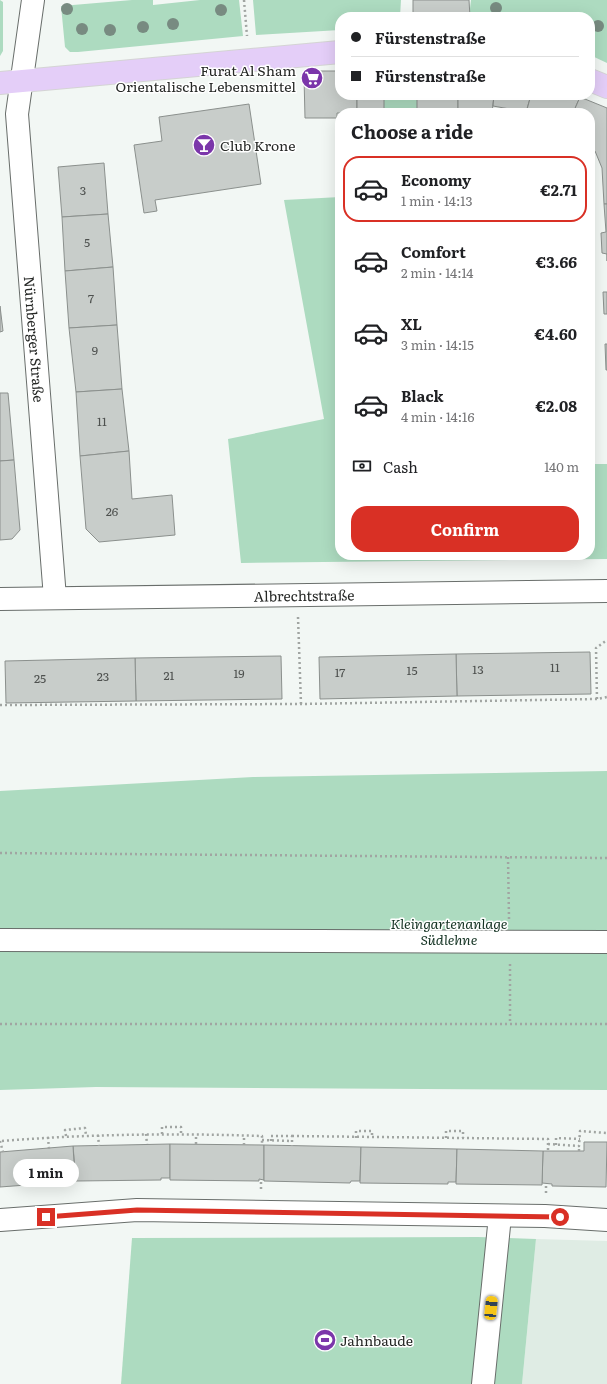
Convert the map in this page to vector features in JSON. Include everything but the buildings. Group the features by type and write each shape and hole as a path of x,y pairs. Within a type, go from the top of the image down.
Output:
{"main road":[{"path":"10,82 248,59 335,52"},
{"path":"595,82 607,87"}],"street":[{"name":"Nürnberger Straße","path":"33,0 10,82 17,114 55,598"},
{"name":"Albrechtstraße","path":"0,599 607,591"},
{"path":"0,940 607,942"},
{"path":"0,1220 137,1210 500,1216 607,1220"},
{"path":"483,1384 500,1216"}],"path":[{"path":"244,0 248,59"},
{"path":"297,595 301,704"},
{"path":"597,699 596,648 607,640"},
{"path":"0,705 301,704 597,699 607,696"},
{"path":"0,853 607,858"},
{"path":"0,1024 607,1024"},
{"path":"162,1134 162,1127 181,1127 181,1134"},
{"path":"66,1136 65,1130 85,1128 86,1135"},
{"path":"356,1138 356,1131 372,1131 372,1137"},
{"path":"446,1138 446,1131 463,1131 463,1138"},
{"path":"579,1151 580,1131 607,1133"},
{"path":"146,1134 147,1144"},
{"path":"196,1134 196,1144"},
{"path":"2,1152 1,1141 86,1135 196,1134 262,1136 262,1145"},
{"path":"98,1135 99,1146"},
{"path":"244,1135 244,1145"},
{"path":"271,1141 271,1136 548,1139 548,1151"},
{"path":"292,1136 292,1146"},
{"path":"48,1137 48,1149"},
{"path":"556,1145 556,1138 580,1139"},
{"path":"262,1140 292,1141"},
{"path":"548,1144 579,1146"}],"shaded area":[{"path":"536,1239 607,1241 607,1384 522,1384"}],"green space":[{"path":"0,0 3,2 3,51 0,56"},
{"path":"132,0 153,0 153,5 200,0 239,0 243,36 78,52 70,52 65,47 61,6"},
{"path":"253,0 401,0 400,12 335,12 335,30 256,35"},
{"path":"471,0 607,0 607,63 595,57 595,12 470,12"},
{"path":"384,100 417,100 417,108 384,108"},
{"path":"335,197 335,560 516,560 241,563 228,439 324,419 284,200"},
{"path":"595,464 607,464 607,559 595,559"},
{"name":"Kleingartenanlage Südlehne","path":"607,771 607,1090 96,1087 0,1090 0,791 253,777"},
{"name":"Jahnbaude","path":"478,1237 536,1239 522,1384 121,1384 132,1238"}],"place":[{"name":"Furat Al Sham Orientalische Lebensmittel","path":"312,78"},
{"name":"Club Krone","path":"204,145"},
{"name":"Jahnbaude","path":"325,1340"}],"route":[{"path":"46,1217 137,1210 560,1217"}]}
